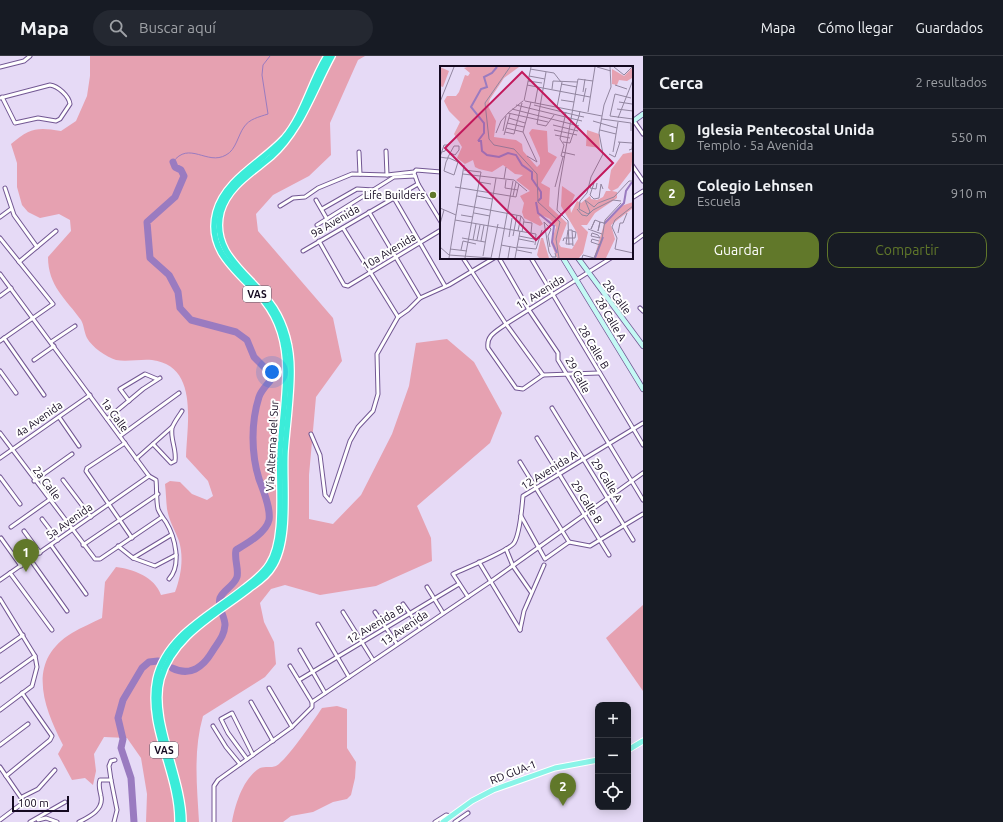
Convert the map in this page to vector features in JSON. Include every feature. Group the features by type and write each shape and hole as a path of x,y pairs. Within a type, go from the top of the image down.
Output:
{"highway":[{"name":"Vía Alterna del Sur","path":"309,97 328,56"},
{"name":"Vía Alterna del Sur","path":"183,822 182,804 160,713 158,694 160,668 171,652 186,638 214,613 260,578 269,564 276,548 281,519 282,487 280,452 286,371 283,339 277,322 264,302 224,258 216,243 214,227 219,204 231,185 288,137 332,56"},
{"name":"Vía Alterna del Sur","path":"159,679 154,693 156,713 178,804 178,822"}],"main road":[{"path":"633,122 643,114"},
{"name":"28 Calle A","path":"564,259 643,389"},
{"name":"28 Calle","path":"579,259 643,346"},
{"path":"631,748 643,741"},
{"name":"RD GUA-1","path":"443,822 472,801 493,790 555,768 595,761"}],"street":[{"path":"0,67 24,61 29,57"},
{"path":"50,84 57,87 70,100 70,107 60,119 56,121 38,118 15,123 1,97 50,84"},
{"path":"633,122 643,134"},
{"path":"386,151 387,175"},
{"path":"359,152 360,174"},
{"path":"633,166 643,181"},
{"path":"414,172 418,184 440,220"},
{"path":"280,206 293,198 305,197 324,185 352,174 387,175 414,172 440,172"},
{"path":"317,225 394,178 415,176"},
{"name":"9a Avenida","path":"303,250 418,184"},
{"path":"5,188 11,209 23,230 37,247"},
{"path":"322,209 357,188 374,190"},
{"path":"633,197 643,190"},
{"path":"394,198 445,286"},
{"path":"316,200 327,219"},
{"path":"0,217 11,209"},
{"path":"369,212 420,298"},
{"path":"343,228 398,316"},
{"path":"19,262 56,231"},
{"name":"10a Avenida","path":"319,241 346,286 348,286 440,231"},
{"path":"633,242 643,235"},
{"path":"0,238 53,304 0,341"},
{"path":"464,259 506,324 543,375 599,373"},
{"path":"311,434 318,447 325,495 330,501 350,441 358,427 373,411 378,389 377,354 398,316 415,304 420,298 471,272 492,259"},
{"name":"29 Calle","path":"499,259 529,310 558,353 558,360 643,500"},
{"name":"28 Calle B","path":"532,259 643,445"},
{"name":"11 Avenida","path":"543,375 523,389 516,388 488,348 487,341 490,336 506,324 552,294 589,274 610,259"},
{"name":"1a Calle","path":"0,274 136,459 149,476 156,480 158,508 171,535 176,555 175,572 169,579"},
{"path":"0,296 11,288"},
{"path":"640,308 643,311"},
{"path":"51,342 74,326"},
{"path":"4,338 44,395"},
{"path":"34,360 54,346"},
{"path":"0,371 16,393"},
{"path":"107,419 128,400 159,379 145,374 120,389 128,400"},
{"path":"120,436 179,393"},
{"name":"4a Avenida","path":"0,458 90,395"},
{"name":"29 Calle A","path":"552,408 633,540"},
{"path":"136,459 172,426 182,411"},
{"path":"59,417 79,446"},
{"name":"12 Avenida A","path":"506,550 514,543 521,516 523,496 643,423"},
{"path":"153,444 171,463 176,459 171,433 172,426"},
{"name":"2a Calle","path":"0,433 34,481 95,559 98,560 118,546"},
{"name":"29 Calle B","path":"537,438 609,555"},
{"path":"124,443 87,468 86,471 132,538"},
{"path":"34,481 72,454"},
{"path":"520,462 569,542 590,546 643,514"},
{"name":"13 Avenida","path":"214,822 214,786 218,780 292,727 312,707 312,702 514,566 643,473"},
{"name":"5a Avenida","path":"0,580 149,476"},
{"path":"0,477 20,504"},
{"path":"63,480 90,517"},
{"path":"83,545 158,494"},
{"path":"11,527 49,500"},
{"path":"521,516 545,559 569,542"},
{"path":"162,518 118,546 133,558 155,566 176,555"},
{"path":"42,519 58,540"},
{"path":"24,531 40,553"},
{"path":"133,558 171,535"},
{"path":"1,538 20,566"},
{"path":"51,545 86,594"},
{"path":"468,597 453,574 506,550 514,566 531,592"},
{"path":"30,559 67,611"},
{"path":"479,562 520,630 524,611 531,592 544,565"},
{"path":"10,573 52,630"},
{"name":"12 Avenida B","path":"299,680 459,584"},
{"path":"427,586 443,613"},
{"path":"0,599 35,656 38,667 32,686 0,710"},
{"path":"403,604 420,628"},
{"path":"342,612 373,660"},
{"path":"376,612 397,644"},
{"path":"318,624 349,677"},
{"path":"0,652 23,635"},
{"path":"300,650 325,693"},
{"path":"0,681 35,656"},
{"path":"290,666 312,702"},
{"path":"269,688 292,727"},
{"path":"6,776 50,740 52,736 22,693"},
{"path":"251,702 273,741"},
{"path":"247,759 228,733 221,719 232,713 253,755"},
{"path":"0,745 28,724"},
{"path":"213,726 226,748 240,764"},
{"path":"114,822 116,810 109,766 111,761 115,760"},
{"path":"0,767 24,802 0,820"},
{"path":"22,797 38,789 55,770"},
{"path":"79,822 95,814 100,805 102,798 99,788 100,780 111,780"},
{"path":"36,820 65,802"},
{"path":"455,822 468,813"},
{"path":"435,822 446,815 451,816"},
{"path":"30,822 46,818 57,822"}],"shaded area":[{"path":"90,56 365,56 358,60 330,123 331,155 309,176 273,195 256,214 258,231 333,318 342,361 316,397 309,475 309,519 333,524 361,495 392,434 409,386 416,343 447,339 474,362 502,413 490,443 417,506 431,538 432,561 376,586 320,595 285,585 271,589 260,603 264,622 274,642 276,664 265,677 203,716 197,755 199,822 146,822 147,794 141,758 127,738 104,737 94,754 96,771 93,785 85,778 72,780 58,754 63,745 45,700 43,685 44,670 48,657 58,644 72,633 102,618 105,582 116,567 143,575 154,583 161,595 175,592 179,580 182,560 181,547 168,513 165,484 170,481 180,482 192,494 207,500 213,496 208,481 186,457 188,428 187,398 184,384 177,373 167,364 152,360 125,361 112,359 92,345 87,338 81,320 54,284 49,267 48,257 71,231 70,220 59,214 40,218 28,212 22,205 17,187 17,163 11,144 23,135 34,130 46,129 61,131 76,121 87,96 90,76"},
{"path":"643,605 643,691 606,638"},
{"path":"337,706 347,709 347,748 356,762 355,778 351,795 347,799 333,802 313,812 291,816 283,822 232,822 235,808 244,785 254,772 260,768 276,766 287,756 322,708"}],"waterway":[{"path":"173,162 185,153 192,153 212,158 219,158 226,155 232,150 246,124 254,119 268,114 262,75 263,65 270,56"},
{"path":"172,668 179,671 190,671 200,666 222,636 225,625 219,601 221,595 236,580 236,550 260,534 269,520 268,505 254,459 253,427 259,397 270,381 269,372 254,357 247,340 236,332 191,320 180,308 178,292 169,275 150,258 147,222 175,197 184,176 181,170 175,167 173,162"},
{"path":"134,822 131,778 121,748 123,739 118,718 123,700 142,668 149,662 158,661"}],"place":[{"name":"Life Builders","path":"433,195"},
{"name":"Iglesia Pentecostal Unida","path":"26,572"},
{"name":"Colegio Lehnsen","path":"563,806"}]}
